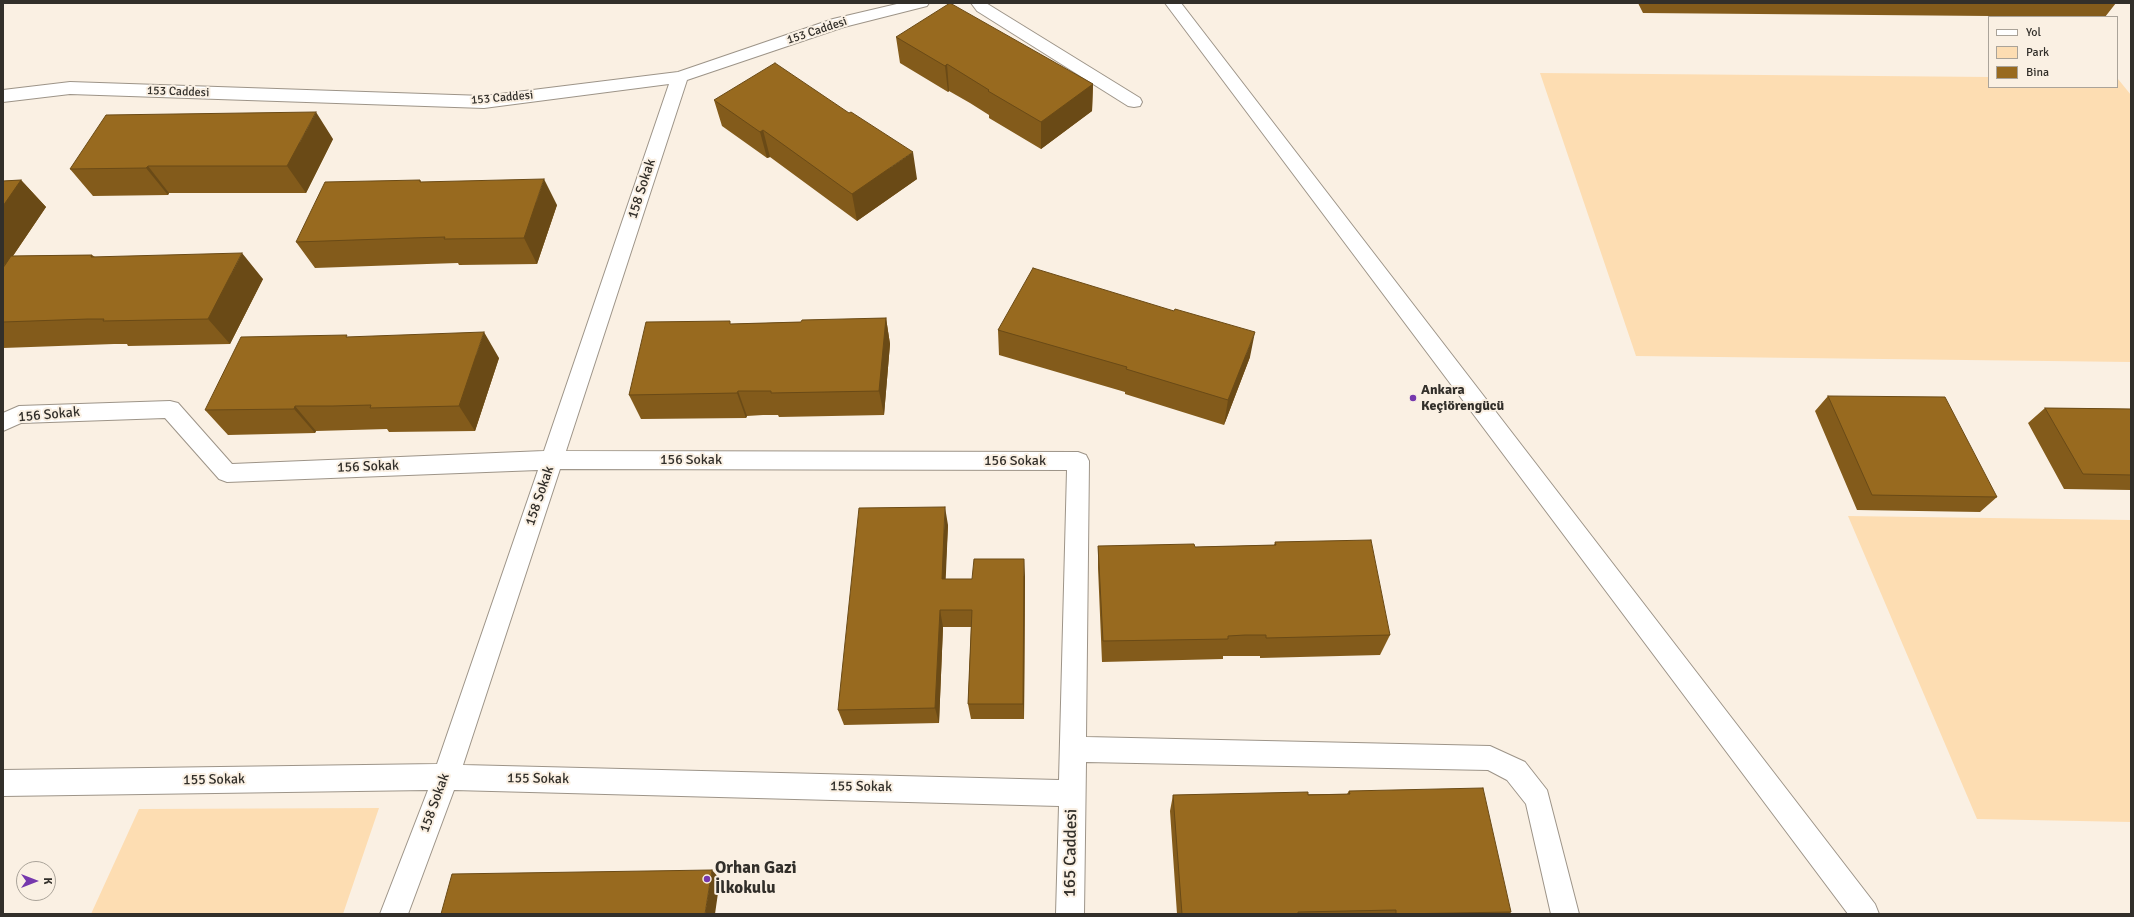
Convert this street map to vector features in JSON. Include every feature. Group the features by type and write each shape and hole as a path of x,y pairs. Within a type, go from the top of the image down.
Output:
{"street":[{"name":"153 Caddesi","path":"3,96 70,88 484,102 680,77 838,23 921,3"},
{"path":"1173,3 1865,914"},
{"name":"158 Sokak","path":"394,914 446,777 680,77"},
{"name":"156 Sokak","path":"3,422 19,415 170,409 227,473 552,460 1078,461 1072,793"},
{"path":"1073,749 1490,758 1516,771 1528,784 1538,799 1565,914"},
{"name":"155 Sokak","path":"3,783 446,777 1072,793"},
{"name":"165 Caddesi","path":"1070,914 1072,793"}],"lane":[{"path":"978,3 982,8 1134,102"}],"green space":[{"path":"1540,73 1988,77 1988,88 2118,88 2118,79 2131,95 2131,362 1636,356"},
{"path":"1848,516 2131,520 2131,822 1977,819"},
{"path":"379,808 343,914 91,914 139,809"}],"building":[{"path":"950,3 1093,84 1041,122 988,91 989,90 947,64 945,66 896,37"},
{"path":"775,63 849,113 851,112 913,152 852,194 763,130 760,132 714,100"},
{"path":"316,112 287,166 148,166 146,168 70,169 106,115"},
{"path":"544,179 524,238 444,239 445,237 296,242 325,182 420,180 420,182"},
{"path":"21,180 3,206 3,181"},
{"path":"242,253 208,319 103,321 104,319 88,319 3,322 3,268 11,256 92,255 91,257"},
{"path":"1033,268 1174,311 1175,309 1255,332 1228,400 1126,369 1127,367 998,330"},
{"path":"886,318 879,391 771,393 771,391 738,391 737,393 629,395 646,322 730,321 730,324 801,322 802,320"},
{"path":"484,332 459,406 370,408 371,405 295,406 294,409 205,410 241,337 347,335 346,337"},
{"path":"1828,396 1945,397 1997,497 1872,495"},
{"path":"2045,408 2131,409 2131,475 2083,474"},
{"path":"945,507 942,579 972,579 974,559 1024,559 1023,704 968,704 972,610 940,610 935,708 838,710 859,508"},
{"path":"1371,540 1390,635 1266,638 1266,635 1245,635 1228,636 1228,639 1103,641 1098,546 1194,544 1195,547 1276,545 1275,542"},
{"path":"1483,788 1511,912 1396,914 1396,910 1298,912 1298,914 1182,914 1173,795 1308,792 1308,795 1350,794 1349,791"},
{"path":"712,870 705,914 441,914 452,874"}],"place":[{"name":"Ankara Keçiörengücü","path":"1413,398"},
{"name":"Orhan Gazi İlkokulu","path":"707,879"}]}
